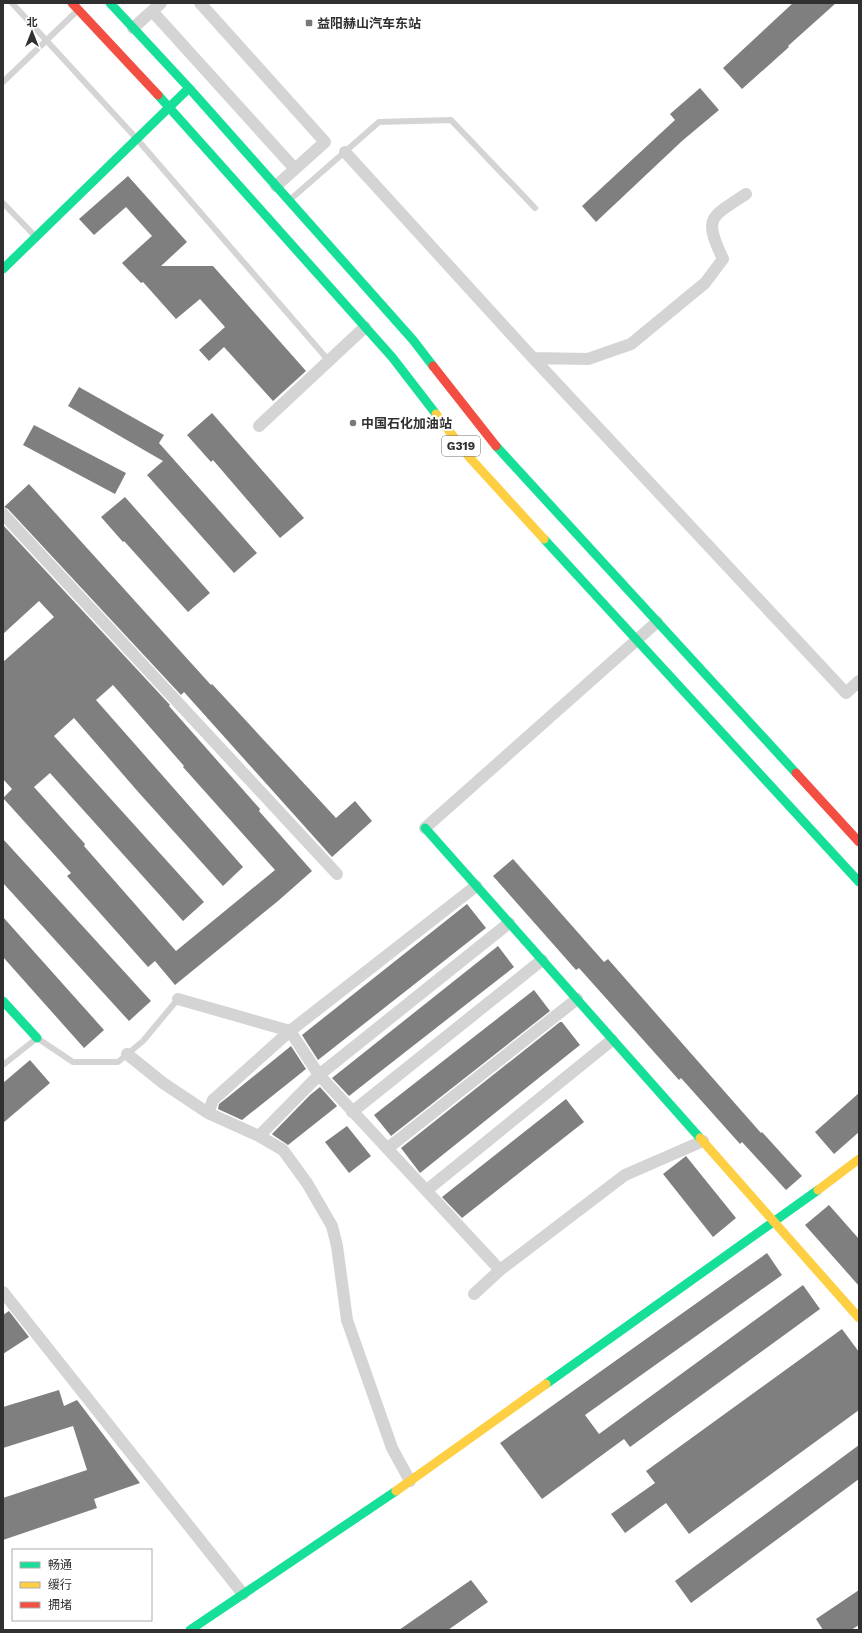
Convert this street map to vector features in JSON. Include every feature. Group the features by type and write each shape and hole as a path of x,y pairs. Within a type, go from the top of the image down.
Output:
{"main road":[{"name":"G319","path":"110,3 189,88 413,340 491,440 859,842"},
{"name":"G319","path":"75,6 169,106 365,327 392,358 470,458 859,882"},
{"path":"3,269 189,88"},
{"path":"425,828 859,1318"},
{"path":"3,1001 37,1038"},
{"path":"190,1630 410,1481 774,1222 859,1159"}],"street":[{"path":"200,3 325,142 276,186"},
{"path":"133,28 157,7 295,169"},
{"path":"345,152 533,358 846,693 859,681"},
{"path":"533,358 588,359 631,344 705,283 724,259 713,238 711,223 718,212 746,194"},
{"path":"259,426 365,327"},
{"path":"3,514 337,874"},
{"path":"425,828 658,622"},
{"path":"208,1113 213,1100 290,1031 476,886"},
{"path":"259,1136 319,1075 509,923"},
{"path":"352,1112 542,960"},
{"path":"178,999 290,1031 319,1075 352,1112 428,1190 500,1270"},
{"path":"388,1148 576,999"},
{"path":"428,1190 612,1040"},
{"path":"127,1054 163,1083 208,1113 259,1136 283,1150 307,1183 332,1226 337,1246 347,1320 392,1448 410,1481"},
{"path":"474,1294 500,1270 625,1175 702,1141"},
{"path":"3,1292 243,1594"}],"lane":[{"path":"12,3 136,138 329,360"},
{"path":"3,82 46,40 75,6"},
{"path":"289,201 379,122 451,120 535,208"},
{"path":"3,203 36,237"},
{"path":"3,1065 37,1038 72,1062 118,1062 143,1041 178,999"}],"building":[{"path":"793,3 836,3 742,89 723,68"},
{"path":"700,88 719,110 682,141 596,222 582,206 675,120 670,114"},
{"path":"128,176 187,242 161,266 213,266 306,371 273,401 224,347 209,361 199,350 225,327 200,299 176,319 143,282 141,283 122,263 152,236 126,207 94,235 79,219"},
{"path":"79,387 164,435 159,443 257,553 234,573 147,475 163,461 68,406"},
{"path":"212,413 304,518 280,538 213,460 211,462 187,435"},
{"path":"34,425 126,473 115,494 23,445"},
{"path":"29,484 211,685 212,684 336,818 355,801 372,821 332,857 184,692 181,695 8,509 4,507"},
{"path":"125,497 210,593 188,612 101,517"},
{"path":"3,525 170,705 169,706 260,809 259,811 312,871 278,901 175,985 155,961 148,967 67,876 71,873 3,798 12,789 3,779 3,662 54,617 39,601 3,634","holes":["113,685 184,766 183,767 275,870 176,951 84,846 85,844 34,787 50,773 183,921 204,902 54,736 74,718 223,886 243,867 96,700"]},
{"path":"3,839 151,1001 129,1021 3,883"},
{"path":"513,859 604,962 608,959 761,1133 762,1132 802,1176 786,1190 742,1142 740,1144 681,1078 679,1080 579,968 576,970 493,876"},
{"path":"467,904 486,928 318,1060 302,1035"},
{"path":"3,917 104,1030 84,1048 3,957"},
{"path":"498,946 514,967 349,1096 332,1078"},
{"path":"534,990 550,1011 391,1136 374,1115"},
{"path":"560,1022 562,1022 580,1045 420,1173 401,1148"},
{"path":"291,1046 306,1069 242,1120 218,1109 219,1104"},
{"path":"30,1060 50,1083 3,1123 3,1083"},
{"path":"320,1087 337,1106 336,1107 288,1145 272,1134 310,1095"},
{"path":"859,1093 859,1132 834,1154 815,1132"},
{"path":"566,1099 584,1122 462,1218 442,1197"},
{"path":"347,1126 371,1156 349,1173 325,1142"},
{"path":"686,1156 736,1218 713,1237 663,1174"},
{"path":"829,1205 859,1239 859,1286 805,1225"},
{"path":"767,1253 782,1275 585,1415 599,1434 803,1285 820,1309 630,1447 624,1439 542,1499 500,1443"},
{"path":"9,1311 29,1337 3,1354 3,1315"},
{"path":"842,1329 859,1352 859,1410 689,1534 666,1503 625,1533 611,1514 655,1483 646,1471"},
{"path":"59,1390 64,1406 77,1400 140,1483 94,1499 97,1508 3,1540 3,1498 87,1470 73,1426 3,1448 3,1407"},
{"path":"859,1445 859,1479 691,1603 675,1581"},
{"path":"471,1580 488,1602 448,1630 399,1630"},
{"path":"859,1590 859,1625 851,1630 823,1630 816,1619"}],"traffic: fast":[{"path":"110,3 189,88 413,340 433,366"},
{"path":"3,269 189,88"},
{"path":"158,95 392,357 436,414"},
{"path":"496,446 796,773"},
{"path":"544,539 859,882"},
{"path":"425,828 700,1138"},
{"path":"3,1001 37,1038"},
{"path":"546,1384 818,1190"},
{"path":"190,1630 396,1491"}],"traffic: slow":[{"path":"436,414 470,458 544,539"},
{"path":"700,1138 859,1318"},
{"path":"818,1190 859,1159"},
{"path":"396,1491 546,1384"}],"traffic: jam":[{"path":"72,3 158,95"},
{"path":"433,366 496,446"},
{"path":"796,773 859,842"}],"place":[{"name":"益阳赫山汽车东站","path":"309,23"},
{"name":"中国石化加油站","path":"353,423"}]}
